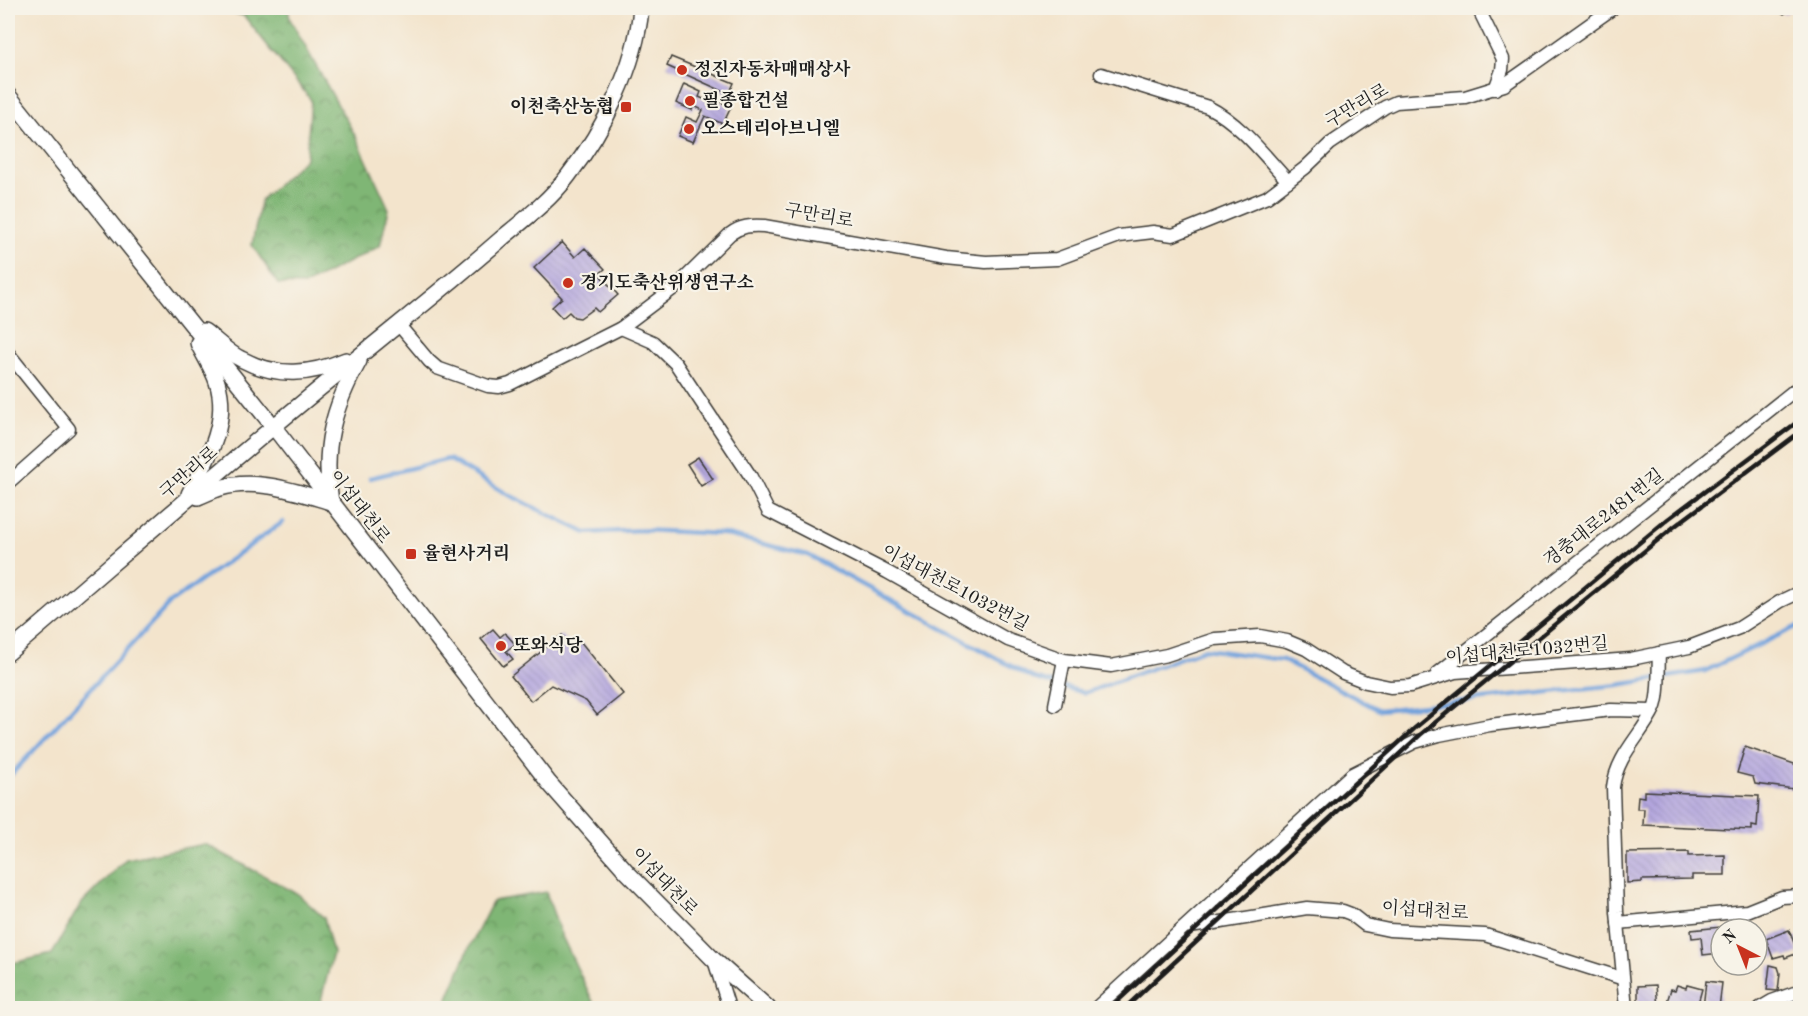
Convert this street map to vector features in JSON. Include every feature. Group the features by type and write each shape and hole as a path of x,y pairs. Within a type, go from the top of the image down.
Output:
{"street":[{"name":"구만리로","path":"8,653 273,426 507,235 567,177 593,141 615,99 636,33 641,8"},
{"path":"1478,8 1503,59 1502,70 1494,89"},
{"path":"1503,59 1519,65 1532,66 1613,8"},
{"name":"구만리로","path":"398,324 437,368 488,386 499,387 510,384 621,328 678,285 730,234 746,226 764,226 946,258 986,262 1057,259 1119,236 1153,232 1173,235 1261,199 1288,181 1330,144 1385,107 1396,102 1466,97 1504,85 1532,66"},
{"path":"1101,74 1208,107 1221,114 1233,123 1288,181"},
{"name":"이섭대천로","path":"8,95 273,426 586,828 713,959 768,1008"},
{"path":"184,316 241,359 271,371 294,373 325,369 364,352"},
{"path":"184,316 217,382 221,407 218,431 208,459 184,502"},
{"name":"이섭대천로1032번길","path":"621,328 653,342 676,364 751,477 768,511 887,572 1008,640 1064,660 1111,666 1167,655 1215,639 1260,636 1287,640 1306,649 1343,673 1366,682 1390,687 1410,686 1455,672 1631,659 1659,653"},
{"path":"184,502 221,487 247,484 271,486 331,502 327,469 333,422 343,390 364,352"},
{"path":"8,483 69,429 10,361"},
{"name":"경충대로2481번길","path":"1431,679 1800,386"},
{"path":"1626,1008 1621,978 1618,923 1614,776 1622,757 1654,707 1659,653 1689,647 1739,628 1781,601 1800,592"},
{"path":"1055,705 1063,664"},
{"path":"1096,1008 1352,774 1387,755 1414,742 1490,725 1654,707"},
{"path":"1618,923 1747,911 1782,897 1800,896"},
{"name":"이섭대천로","path":"1190,927 1307,908 1343,911 1348,912 1365,925 1389,930 1485,935 1621,978"},
{"path":"713,959 729,1008"},
{"path":"1760,1008 1800,991"}],"green space":[{"path":"218,8 288,8 290,19 357,139 389,209 380,246 305,285 278,284 252,245 261,200 306,158 311,100 244,16"},
{"path":"205,844 298,894 324,918 333,953 319,1008 8,1008 8,964 52,954 80,905 126,859"},
{"path":"546,892 560,932 596,1008 441,1008 445,1005 468,950 493,901"}],"building":[{"path":"1774,8 1794,8 1784,14"},
{"path":"671,57 734,83 729,94 667,66"},
{"path":"684,84 701,92 699,97 708,101 710,97 731,107 723,124 705,116 693,142 678,136 686,117 697,122 703,110 694,106 692,110 676,103"},
{"path":"562,242 575,257 585,248 605,269 599,274 618,295 598,312 594,308 580,318 574,317 569,312 562,318 552,307 562,298 534,268"},
{"path":"698,457 713,479 701,486 687,464"},
{"path":"493,629 500,637 505,633 515,644 506,651 513,659 503,666 481,639"},
{"path":"562,635 572,647 580,641 623,694 597,715 586,701 551,685 531,701 511,676"},
{"path":"1745,747 1800,766 1794,789 1755,784 1753,777 1737,773"},
{"path":"1644,791 1759,796 1757,827 1752,826 1752,830 1643,825 1644,809 1637,809 1638,796 1644,797"},
{"path":"1689,852 1689,856 1725,855 1725,875 1692,875 1692,879 1642,880 1642,882 1627,883 1627,853"},
{"path":"1709,928 1709,954 1703,955 1701,937 1692,938 1691,930"},
{"path":"1789,930 1798,953 1785,958 1784,955 1773,958 1769,947 1769,938"},
{"path":"1799,937 1800,941 1800,955 1795,938"},
{"path":"1770,965 1778,967 1780,973 1778,991 1767,990"},
{"path":"1706,981 1722,983 1719,1008 1703,1008"},
{"path":"1656,985 1658,1008 1638,1008 1638,986"},
{"path":"1677,985 1702,989 1697,1007 1691,1005 1690,1008 1665,1008 1671,989 1675,990"}],"waterway":[{"path":"370,478 449,459 507,494 586,533 641,530 723,534 808,555 1033,678 1085,693 1205,649 1283,660 1379,710 1618,685 1705,671 1800,625"},
{"path":"8,778 171,602 283,522"}],"railway":[{"path":"1110,1008 1415,728 1668,519 1800,420"},
{"path":"1125,1008 1420,735 1675,526 1800,432"}],"place":[{"name":"정진자동차매매상사","path":"682,70"},
{"name":"필종합건설","path":"690,101"},
{"name":"이천축산농협","path":"626,107"},
{"name":"오스테리아브니엘","path":"689,129"},
{"name":"경기도축산위생연구소","path":"568,283"},
{"name":"율현사거리","path":"411,554"},
{"name":"또와식당","path":"501,646"}]}
